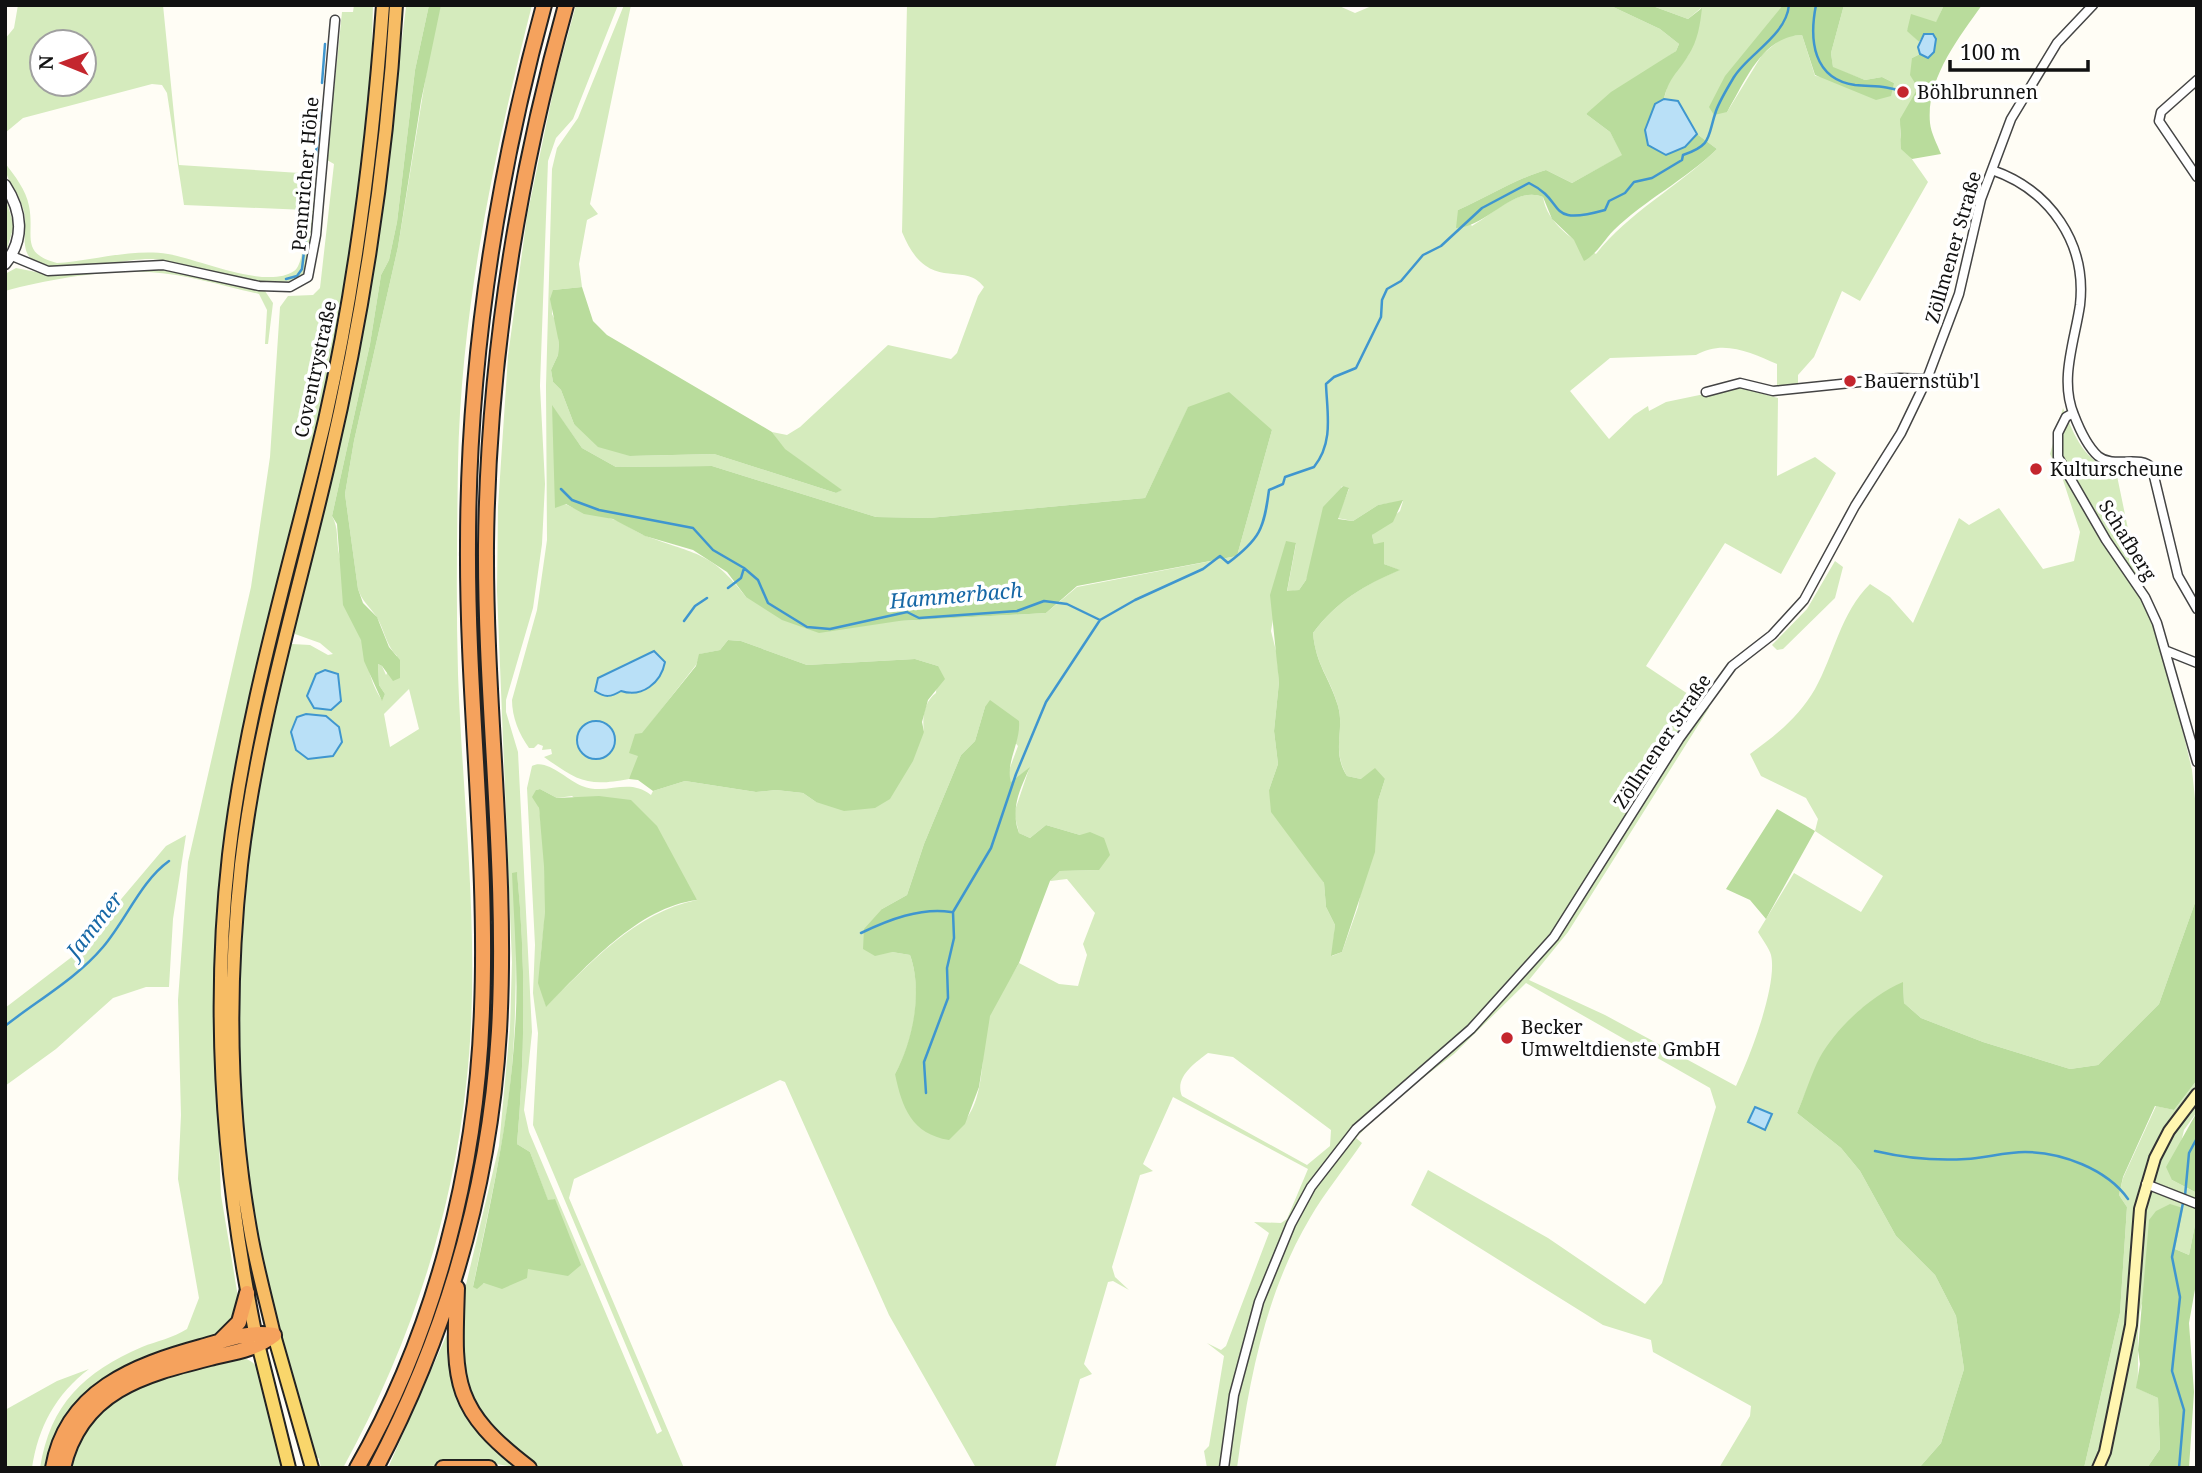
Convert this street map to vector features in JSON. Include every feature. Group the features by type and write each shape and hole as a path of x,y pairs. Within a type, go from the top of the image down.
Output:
{"highway":[{"name":"Coventrystraße","path":"257,1339 247,1293 226,1144 220,1022 228,868 248,735 325,419 350,298 370,163 383,5"},
{"path":"63,1468 83,1423 116,1390 156,1372 274,1335 250,1230 236,1112 233,989 241,867 266,718 329,463 363,299 382,177 396,5"},
{"path":"357,1468 398,1386 431,1298 461,1188 474,1108 482,1009 483,937 468,607 472,428 480,338 497,211 518,105 544,5"},
{"path":"376,1468 413,1393 457,1273 484,1156 499,1029 500,927 486,589 494,395 518,212 537,117 566,5"},
{"path":"457,1273 454,1351 461,1391 482,1427 529,1468"},
{"path":"219,1342 239,1322 247,1293"},
{"path":"53,1468 63,1436 74,1415 110,1381 153,1360 219,1342 257,1339"},
{"path":"443,1468 489,1468"}],"main road":[{"path":"2098,1468 2105,1452 2125,1359 2135,1290 2138,1216 2146,1184 2169,1131 2197,1094"},
{"path":"274,1335 312,1468"},
{"path":"257,1339 289,1468"}],"street":[{"name":"Zöllmener Straße","path":"1224,1468 1234,1395 1259,1302 1291,1224 1311,1187 1356,1129 1479,1021 1554,937 1679,738 1732,666 1772,635 1804,600 1855,506 1901,433 1927,379 1959,294 1968,251 2003,138 2032,79 2065,32 2093,5"},
{"name":"Pennricher Höhe","path":"8,260 48,271 163,265 259,286 290,288 308,277 316,235 335,20"},
{"path":"2197,80 2161,111 2160,121 2197,177"},
{"path":"1992,170 2052,208 2069,232 2081,281 2080,306 2069,349 2073,413 2091,448 2099,457 2122,464 2141,461 2152,468 2178,576 2197,609"},
{"path":"5,185 18,210 20,223 8,260"},
{"path":"1706,392 1740,383 1773,391 1899,377 1927,379"},
{"name":"Schafberg","path":"2073,413 2066,417 2058,433 2058,457 2106,540 2145,597 2167,651 2197,762"},
{"path":"2167,651 2197,663"},
{"path":"2146,1184 2195,1203"}],"green space":[{"path":"18,5 163,5 179,165 315,174 312,225 304,276 269,283 249,281 152,259 75,268 46,266 35,262 30,258 25,246 24,212 7,176 5,163 20,183 28,200 33,248 45,259 57,263 155,253 181,257 232,272 267,277 282,276 298,267 306,210 184,205 167,93 162,85 152,84 23,118 5,133 5,39 14,28"},
{"path":"354,5 373,5 370,115 344,303 325,395 251,695 228,825 219,902 215,1037 221,1195 238,1297 238,1315 216,1337 152,1356 104,1378 70,1412 49,1468 40,1468 52,1426 73,1393 103,1367 142,1347 187,1329 199,1298 178,1179 181,1115 178,1000 188,862 251,587 270,457 280,307 288,296 313,295 320,288 334,164 327,160 342,12 353,12"},
{"path":"429,5 415,70 397,222 389,260 381,275 370,344 332,516 351,607 371,677 382,700 385,694 379,685 378,664 386,675 397,656 358,589 345,494 354,441 398,247 434,26 441,5 532,5 482,232 465,348 460,406 457,648 470,880 472,983 466,1086 459,1136 450,1186 424,1283 388,1376 343,1468 321,1468 319,1458 315,1459 276,1313 252,1202 241,1118 238,1069 239,967 252,817 269,725 287,651 292,644 310,645 328,655 333,654 320,643 295,634 293,625 353,378 369,300 406,7","holes":["316,675 331,710 314,708 307,696","409,689 419,729 390,747 384,714","306,714 328,718 336,724 341,734 297,717"]},
{"path":"429,5 441,5 421,101 398,247 354,441 345,494 358,589 363,603 377,617 389,647 400,660 400,678 393,681 378,664 379,685 385,694 382,701 364,661 361,640 343,605 337,524 332,516 370,344 381,275 389,260 397,222 415,70"},
{"path":"576,5 618,5 573,119 556,138 548,161 540,386 545,484 542,544 533,608 506,700 506,712 518,752 532,1032 524,1110 529,1132 657,1434 662,1431 533,1125 538,1033 533,993 535,945 527,788 532,766 538,764 551,767 591,789 634,787 651,795 653,791 685,781 756,792 776,790 803,793 816,802 924,732 925,710 936,693 938,666 915,659 807,665 741,641 728,640 720,650 700,654 696,665 642,734 637,766 629,779 593,782 575,777 544,757 552,754 551,749 542,750 543,746 538,744 529,748 519,731 512,700 537,610 547,540 546,386 552,169 557,148 578,118 624,5 631,5 590,204 598,214 587,220 579,264 582,287 553,290 552,314 557,324 559,343 558,355 551,370 553,382 561,390 574,424 631,456 714,454 836,493 841,490 784,449 772,432 787,435 800,427 888,345 951,359 957,353 978,296 984,287 976,279 934,270 923,264 912,252 902,232 907,5 1337,5 1355,13 1374,5 1609,5 1660,29 1679,44 1676,51 1586,114 1610,132 1623,155 1572,183 1546,170 1512,183 1458,210 1472,226 1515,199 1534,195 1543,197 1556,223 1596,254 1623,225 1717,149 1697,134 1678,101 1664,99 1669,80 1688,56 1701,8 1688,19 1650,5 1783,5 1765,30 1727,112 1762,55 1784,36 1802,35 1815,76 1894,83 1882,77 1865,80 1833,68 1831,53 1844,5 1944,5 1936,23 1927,20 1907,30 1919,42 1920,54 1912,58 1919,88 1903,118 1901,138 1928,182 1860,301 1842,291 1814,357 1798,375 1798,387 1777,389 1777,364 1737,349 1717,348 1696,355 1610,358 1570,391 1609,439 1634,415 1648,406 1649,411 1666,402 1738,387 1778,398 1777,476 1815,457 1836,473 1781,574 1725,543 1646,666 1709,708 1568,932 1529,980 1605,1015 1736,1086 1755,1041 1770,984 1771,955 1758,932 1794,873 1861,912 1883,876 1815,831 1818,819 1806,798 1761,776 1750,754 1786,725 1809,699 1852,607 1870,584 1890,597 1913,623 1959,518 1969,525 1999,508 2043,569 2074,561 2080,532 2063,480 2050,454 2063,408 2088,455 2116,471 2139,582 2172,686 2192,770 2197,818 2197,897 2159,1004 2098,1065 2070,1069 1983,1042 1921,1018 1904,1003 1903,983 1861,1009 1821,1056 1797,1113 1841,1148 1860,1171 1896,1236 1935,1275 1956,1316 1964,1369 1941,1443 1919,1468 1719,1468 1750,1416 1751,1406 1653,1352 1651,1340 1603,1325 1411,1205 1428,1170 1548,1238 1645,1304 1662,1283 1716,1107 1710,1088 1526,983 1454,1054 1386,1106 1356,1138 1362,1143 1310,1218 1281,1277 1261,1339 1237,1468 1207,1468 1204,1451 1209,1446 1224,1356 1207,1343 1221,1350 1226,1346 1269,1233 1254,1222 1281,1223 1287,1219 1308,1169 1173,1097 1143,1164 1153,1171 1140,1175 1112,1267 1115,1277 1129,1290 1113,1281 1108,1282 1084,1364 1092,1374 1080,1379 1055,1468 976,1468 889,1315 785,1082 780,1080 574,1179 569,1198 684,1468 535,1468 485,1424 461,1377 464,1293 499,1146 510,1028 512,962 497,591 498,507 508,356 527,216 556,78","holes":["552,406 582,448 616,467 712,466 876,517 929,518 1145,498 1188,408 1272,430 1237,556 1077,587 1046,613 899,621 746,597 723,571 702,556 646,536 616,520 565,504","1342,486 1349,489 1337,518 1353,521 1378,505 1403,501 1400,511 1372,535 1374,544 1384,543 1384,564 1399,570 1352,596 1332,612 1313,633 1317,654 1340,715 1339,748 1342,766 1347,776 1385,779 1378,801 1358,907 1342,952 1332,956 1335,925 1326,907 1324,883 1269,790 1278,764 1274,731 1279,682 1277,655 1271,631 1286,542 1296,544 1287,592 1299,590 1306,580","629,662 631,694 598,678","985,707 1018,746 1008,773 1011,783 1029,769 1014,813 1019,833 1030,838 1046,825 1080,835 1099,870 1060,871 1050,881 1067,879 1095,913 1083,944 1087,955 1078,986 1059,984 1019,963 989,1016 978,1093 966,1120 955,1130 895,1074 912,1031 916,984 910,955 892,952 882,909 907,895 924,844 961,755 975,741","540,789 557,798 572,796 697,900 675,906 634,928 597,957 546,1006 540,969 545,895 544,850 536,790","517,873 523,1008 517,1144 530,1152 548,1201 555,1199 528,1268 473,1287 507,1112 516,980","1208,1053 1233,1057 1331,1130 1330,1146 1307,1165 1182,1096 1180,1089 1183,1077"]},
{"path":"1609,5 1650,5 1688,19 1702,8 1698,32 1691,50 1671,80 1664,99 1655,104 1685,147 1697,134 1717,149 1692,171 1626,219 1584,261 1574,240 1552,219 1543,197 1521,197 1479,221 1456,228 1458,210 1523,178 1546,170 1572,183 1622,155 1610,132 1586,114 1611,92 1676,51 1679,44 1660,29"},
{"path":"1783,5 1844,5 1831,53 1833,67 1865,80 1882,77 1894,83 1891,96 1876,100 1815,75 1802,35 1788,37 1765,52 1727,112 1714,115 1709,107 1725,76"},
{"path":"1944,5 1982,5 1946,60 1933,91 1930,123 1941,154 1912,159 1901,149 1900,119 1918,88 1910,75 1912,58 1920,54 1928,58 1924,34 1919,42 1907,31 1911,14 1936,22"},
{"path":"5,196 14,226 5,255"},
{"path":"129,267 181,272 265,291 273,303 268,344 265,344 267,310 259,294 191,278 163,273 114,272 58,279 5,291 5,274 16,268 56,276"},
{"path":"582,287 593,321 607,335 772,432 785,449 842,490 836,493 714,454 630,456 598,447 574,424 561,390 553,382 551,370 558,355 559,343 550,299 553,290"},
{"path":"1229,392 1272,430 1237,556 1077,586 1046,613 899,621 819,633 782,620 746,597 727,572 693,550 645,536 613,519 584,514 566,504 555,508 552,405 582,448 616,467 712,466 876,517 929,518 1145,498 1188,407"},
{"path":"1343,486 1349,488 1338,519 1353,521 1378,505 1403,500 1393,522 1372,535 1374,544 1384,542 1384,564 1400,570 1374,582 1341,603 1313,633 1317,654 1340,715 1339,749 1342,767 1347,776 1361,779 1375,768 1385,779 1378,801 1375,852 1342,952 1331,956 1335,925 1326,907 1324,883 1271,812 1269,790 1278,764 1274,731 1279,682 1270,595 1286,541 1296,543 1287,591 1299,590 1306,580 1323,507"},
{"path":"1835,561 1843,567 1835,598 1783,649 1777,650 1772,645 1807,609"},
{"path":"728,640 741,641 807,665 915,659 938,666 945,679 928,700 922,722 924,732 913,761 890,799 875,808 844,811 816,802 803,793 776,790 756,792 685,781 653,791 638,780 629,779 638,756 629,753 635,734 642,733 696,666 699,654 720,650"},
{"path":"990,700 1019,721 1010,767 1011,782 1030,767 1016,807 1019,833 1030,838 1046,825 1080,835 1090,832 1104,838 1110,855 1099,870 1060,871 1050,881 1019,963 990,1016 979,1087 965,1124 949,1140 926,1132 911,1118 901,1098 895,1074 907,1047 914,1016 916,984 910,955 892,952 875,956 863,949 864,929 882,909 907,895 924,844 961,755 975,741 985,707"},
{"path":"540,789 557,798 599,796 631,800 657,826 697,900 675,905 634,926 596,957 546,1007 538,983 545,911 544,866 539,808 532,797 536,790"},
{"path":"1777,809 1815,831 1766,919 1750,900 1726,889"},
{"path":"186,835 173,919 169,987 146,987 113,998 56,1049 5,1086 5,1008 73,956 166,846"},
{"path":"517,872 523,1008 517,1144 530,1152 548,1200 555,1199 581,1265 568,1276 528,1269 527,1278 502,1289 484,1283 477,1289 473,1287 509,1094 516,1010 512,873"},
{"path":"2197,897 2197,1080 2174,1110 2155,1106 2123,1177 2119,1195 2127,1207 2120,1313 2084,1468 1919,1468 1941,1443 1964,1369 1956,1316 1935,1275 1896,1236 1860,1171 1841,1148 1797,1113 1817,1064 1836,1034 1856,1013 1879,995 1903,982 1904,1003 1921,1018 1983,1042 2070,1069 2098,1065 2159,1004"},
{"path":"2197,1080 2197,1112 2184,1130 2172,1180 2197,1193 2197,1215 2189,1255 2175,1249 2155,1277 2145,1295 2138,1328 2137,1388 2158,1398 2160,1449 2147,1468 2084,1468 2120,1313 2127,1207 2119,1195 2123,1178 2156,1106 2174,1110"},
{"path":"2197,1112 2197,1193 2172,1180 2166,1167"},
{"path":"2170,1204 2183,1208 2175,1249 2189,1255 2197,1215 2197,1278 2189,1323 2194,1392 2189,1468 2147,1468 2160,1449 2158,1398 2136,1388 2140,1364 2138,1350 2149,1220 2156,1211"},
{"path":"448,1332 453,1381 521,1468 490,1463 388,1468"},
{"path":"243,1358 254,1364 259,1372 283,1468 67,1468 88,1427 118,1398 156,1379"},
{"path":"89,1369 67,1389 50,1412 39,1439 32,1468 5,1468 5,1410 57,1381"}],"water":[{"path":"1924,34 1933,34 1936,39 1934,52 1928,58 1920,54 1918,47"},
{"path":"1664,99 1678,101 1697,134 1685,147 1666,155 1648,145 1645,130 1655,104"},
{"path":"654,651 665,662 663,670 649,687 608,696 595,691 598,678"},
{"path":"325,670 338,674 341,701 331,710 314,708 307,696 316,674"},
{"path":"306,714 326,716 339,727 342,742 333,756 308,759 296,750 291,732 297,717"},
{"path":"596,721 609,727 615,740 609,753 596,759 583,753 577,740 583,727"},
{"path":"1755,1107 1772,1114 1765,1130 1748,1122"}],"waterway":[{"name":"Hammerbach","path":"561,489 572,500 599,510 693,528 713,550 744,568 758,580 768,603 807,627 830,629 907,612 919,618 1017,611 1044,601 1067,604 1100,620 1135,600 1203,569 1220,556 1228,563 1254,540 1262,524 1269,490 1283,484 1285,477 1314,467 1320,457 1328,427 1326,384 1334,377 1356,368 1381,317 1382,300 1387,289 1401,281 1423,255 1441,246 1482,208 1529,183 1541,190 1564,214 1586,214 1605,210 1609,201 1625,193 1634,182 1652,178 1682,160 1683,155 1700,148 1710,134 1718,107 1734,77 1781,26 1789,5"},
{"path":"1816,5 1814,44 1822,66 1830,75 1855,85 1885,87 1903,92"},
{"path":"322,83 325,44"},
{"path":"319,121 320,111"},
{"path":"315,162 318,135"},
{"path":"286,279 297,276 302,269 312,183"},
{"path":"728,588 741,578 744,568"},
{"path":"684,621 695,606 707,598"},
{"path":"926,1093 924,1062 948,998 947,968 954,938 953,912 991,848 1016,774 1046,702 1100,620"},
{"name":"Jammer","path":"5,1026 92,959 150,879 169,861"},
{"path":"861,933 893,919 916,913 951,912"},
{"path":"2185,1196 2189,1153 2197,1138"},
{"path":"1875,1151 1943,1160 2018,1152 2053,1155 2096,1171 2119,1188 2128,1199"},
{"path":"2179,1468 2184,1410 2172,1371 2180,1297 2172,1257 2183,1203"}],"place":[{"name":"Böhlbrunnen","path":"1903,92"},
{"name":"Bauernstüb'l","path":"1850,381"},
{"name":"Kulturscheune","path":"2036,469"},
{"name":"Becker Umweltdienste GmbH","path":"1507,1038"}]}
